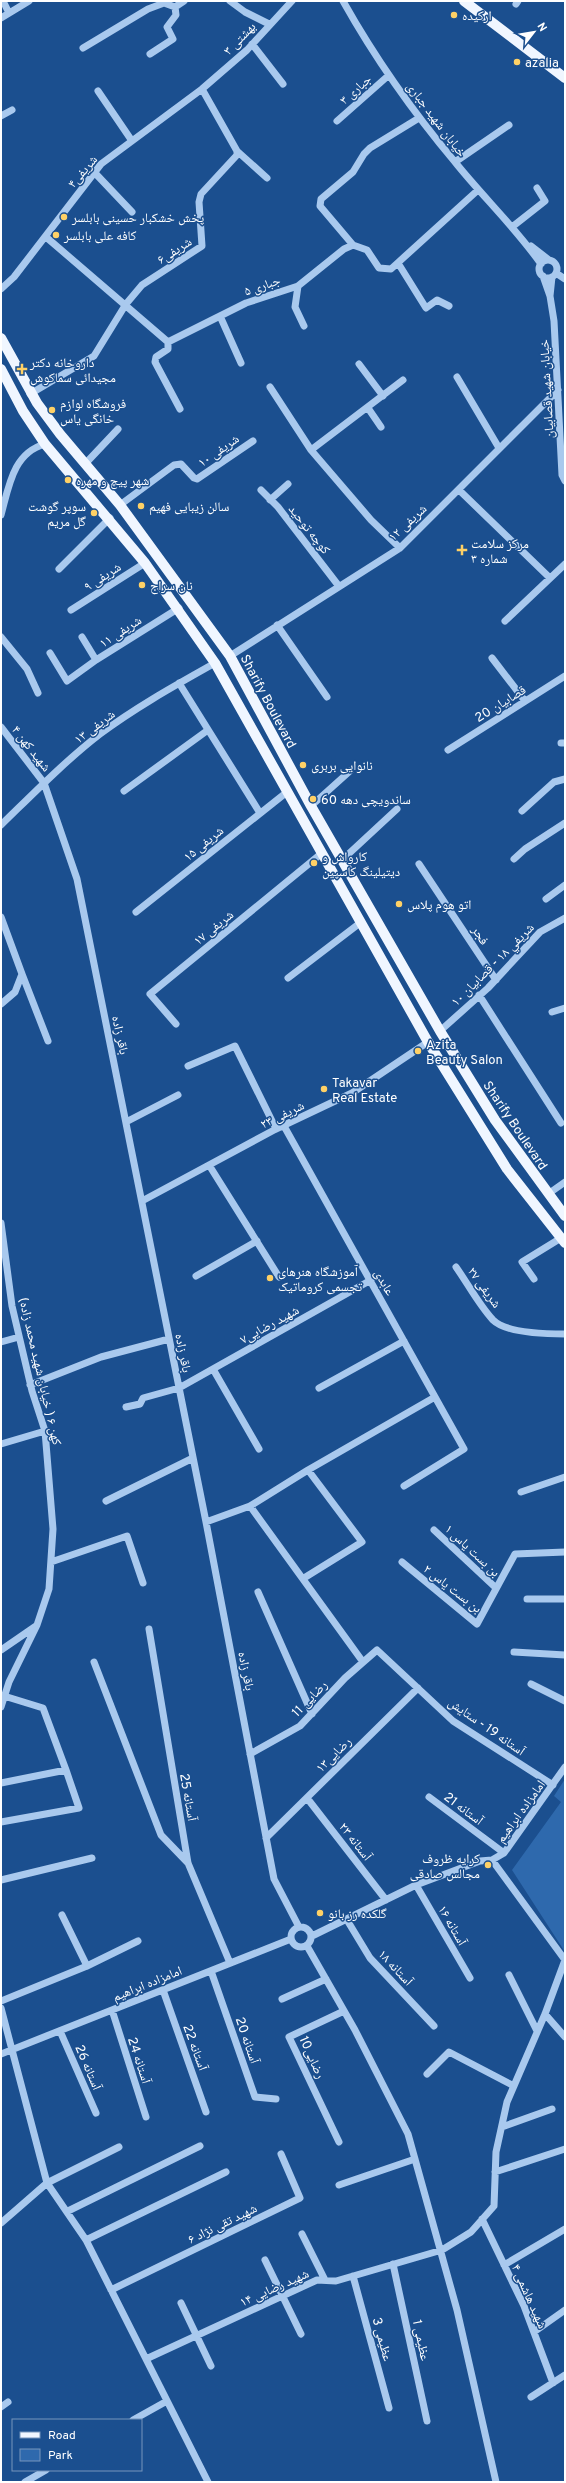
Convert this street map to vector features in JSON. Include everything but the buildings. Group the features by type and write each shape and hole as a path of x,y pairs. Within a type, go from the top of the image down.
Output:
{"main road":[{"path":"464,1 565,78"},
{"name":"Sharify Boulevard","path":"1,338 30,394 60,434 120,505 230,656 311,806 440,1031 495,1120 565,1216"},
{"path":"1,368 22,411 45,444 110,518 133,547 179,608 215,663 428,1042 507,1169 563,1240"},
{"path":"133,547 145,538"},
{"path":"428,1042 440,1031"}],"street":[{"path":"3,1 9,13"},
{"path":"1,18 29,1"},
{"path":"175,7 184,1"},
{"path":"230,1 245,12 270,24"},
{"name":"بهشتی ۳","path":"202,89 252,44 292,1"},
{"name":"خیابان شهید جباری","path":"343,1 365,41 419,118 478,190 525,241"},
{"path":"83,48 148,9 164,3 175,7"},
{"path":"150,54 173,39 167,27 176,15 175,7"},
{"path":"252,44 283,84"},
{"name":"جباری ۳","path":"337,121 389,75"},
{"path":"202,89 237,151 267,178"},
{"name":"شریفی۴","path":"1,289 14,277 46,237 101,164 202,89"},
{"path":"98,91 132,141"},
{"path":"1,116 12,110"},
{"path":"419,118 370,148 364,154 353,172 321,199 320,206 353,245 367,250 379,268 390,269 478,190"},
{"path":"454,162 509,126"},
{"name":"شریفی۶","path":"30,394 94,356 126,304 142,285 202,246 201,194 237,155 237,151"},
{"path":"95,173 132,212"},
{"path":"512,226 545,201 537,188"},
{"path":"46,237 126,304 168,342 168,349 156,357 155,362 180,409"},
{"path":"525,241 555,264 550,296"},
{"path":"525,241 541,264 540,273 543,276 550,296"},
{"name":"جباری ۵","path":"168,342 246,303 298,286 353,245"},
{"path":"541,264 549,260"},
{"path":"398,263 426,308 437,300 449,306"},
{"path":"543,276 554,275 565,278"},
{"path":"298,286 295,307 304,326"},
{"name":"خیابان شهید قصابیان","path":"550,296 554,321 562,475 565,481"},
{"path":"220,316 241,363"},
{"path":"360,364 383,396"},
{"path":"456,377 499,448"},
{"path":"311,450 404,380"},
{"path":"270,387 311,450 371,520 400,548"},
{"name":"شریفی ۱۲","path":"230,656 338,585 400,548 558,390"},
{"path":"368,408 381,427"},
{"path":"86,464 118,429"},
{"name":"شریفی ۱۰","path":"120,505 174,465 180,464 194,478 197,479 253,441"},
{"path":"1,515 17,463 27,452 45,444"},
{"path":"270,500 288,484"},
{"name":"کوچه توحید","path":"260,490 270,500 338,585"},
{"path":"459,490 550,578"},
{"path":"59,569 110,518"},
{"name":"شریفی ۹","path":"71,610 145,563"},
{"path":"505,621 565,564"},
{"name":"شریفی ۱۱","path":"82,637 96,660 179,608"},
{"path":"277,625 327,697"},
{"path":"1,637 27,668 38,693"},
{"path":"50,653 68,681 96,660"},
{"path":"492,658 525,701"},
{"name":"شریفی ۱۳","path":"1,825 44,783 100,734 179,683 215,663"},
{"name":"قصابیان 20","path":"448,750 565,676"},
{"path":"179,683 260,813"},
{"name":"شهید کهن ۴","path":"1,727 44,783"},
{"path":"124,791 208,730"},
{"path":"311,806 350,771"},
{"path":"522,811 554,782 565,778"},
{"name":"باقر زاده","path":"44,783 77,879 206,1522 274,1879 299,1927"},
{"name":"شریفی ۱۵","path":"136,912 287,792"},
{"path":"342,860 397,809"},
{"path":"514,859 525,848 565,823"},
{"name":"شریفی ۱۷","path":"176,1024 150,994 322,853"},
{"name":"فجر","path":"419,864 496,980"},
{"path":"546,899 565,885"},
{"path":"1,917 48,1041"},
{"name":"شريفي ۱۸ - قصابیان ۱۰","path":"440,1031 496,980 540,932 565,918"},
{"path":"288,978 360,922"},
{"path":"1,1004 15,992 22,974"},
{"path":"479,996 560,1123"},
{"path":"552,1012 565,1008"},
{"name":"شریفی ۲۳","path":"142,1201 280,1128 352,1092 428,1042"},
{"name":"عابدی","path":"188,1066 236,1046 280,1128 371,1280 464,1449 404,1486"},
{"path":"126,1122 178,1095"},
{"path":"209,1165 279,1277"},
{"path":"548,1194 565,1182"},
{"name":"کهن ۶ ( خیابان شهید محمد زاده)","path":"1,1223 12,1306 30,1385 45,1431 53,1529 49,1589 37,1625 9,1682 1,1707"},
{"path":"534,1279 522,1262 563,1240"},
{"path":"196,1276 257,1241"},
{"name":"شریفی ۲۷","path":"456,1267 494,1321 504,1326 530,1332 565,1334"},
{"name":"شهید رضایی۷","path":"126,1407 140,1404 143,1398 179,1388 371,1280"},
{"path":"1,1342 19,1337"},
{"path":"30,1385 101,1357 169,1339"},
{"path":"319,1388 404,1341"},
{"path":"213,1369 260,1449"},
{"path":"206,1522 250,1506 308,1470 435,1397"},
{"path":"1,1444 45,1431"},
{"path":"106,1501 193,1458"},
{"path":"304,1578 362,1542 308,1470"},
{"path":"521,1492 565,1477"},
{"path":"250,1506 304,1578 363,1662"},
{"name":"بن بست یاس ۱","path":"434,1530 496,1588"},
{"path":"51,1562 126,1536 143,1583"},
{"path":"496,1588 515,1554 565,1552"},
{"name":"بن بست یاس ۲","path":"402,1562 477,1624 496,1588"},
{"path":"258,1592 312,1714"},
{"path":"527,1599 565,1599"},
{"path":"1,1650 37,1625"},
{"name":"آستانه 25","path":"149,1629 188,1863 230,1963"},
{"name":"رضایی 11","path":"250,1754 300,1726 376,1650"},
{"name":"آستانه 19 - ستایش","path":"376,1650 454,1721 553,1786"},
{"path":"514,1652 565,1655"},
{"path":"94,1662 161,1835 188,1863"},
{"path":"532,1684 565,1701"},
{"name":"رضایی۱۳","path":"266,1838 418,1688"},
{"path":"1,1822 79,1808 43,1708 4,1696"},
{"name":"امامزاده ابراهیم","path":"312,1936 416,1885 480,1861 492,1860 504,1853 553,1786 565,1767"},
{"path":"1,1783 66,1770"},
{"name":"آستانه 21","path":"429,1797 504,1853"},
{"name":"آستانه ۲۳","path":"307,1798 386,1900"},
{"path":"1,1880 92,1858"},
{"name":"شهید رضایی ۱۴","path":"146,2359 316,2280 336,2281 442,2250 471,2232 494,2206 495,2172 507,2102 545,2014 565,1960 492,1860"},
{"name":"آستانه ۱۶","path":"416,1885 470,1978"},
{"path":"62,1915 88,1966"},
{"name":"آستانه ۱۸","path":"347,1920 370,1958 434,2026"},
{"path":"299,1927 306,1928 312,1936 307,1946 297,1947 291,1939 292,1933 299,1927"},
{"name":"امامزاده ابراهیم","path":"1,2054 291,1939"},
{"path":"1,2001 88,1966 138,1941"},
{"path":"307,1946 344,2010 408,2134 442,2250 496,2482"},
{"name":"آستانه 20","path":"211,1971 255,2097 276,2099"},
{"path":"509,1976 537,2031"},
{"path":"282,1999 326,1979"},
{"name":"آستانه 22","path":"163,1990 206,2112"},
{"path":"1,2008 47,2183 68,2210 86,2240 208,2482"},
{"name":"آستانه 24","path":"112,2010 146,2117"},
{"name":"رضایی10","path":"339,2142 289,2037 344,2010"},
{"path":"545,2014 565,2037"},
{"name":"آستانه 26","path":"60,2031 96,2113"},
{"path":"427,2074 450,2052 514,2086"},
{"path":"502,2127 552,2109"},
{"path":"68,2210 200,2146"},
{"path":"1,2223 47,2183 119,2147"},
{"path":"495,2172 565,2149"},
{"name":"شهید تقی نژاد ۶","path":"111,2290 300,2198 281,2154"},
{"path":"339,2185 415,2159"},
{"path":"86,2240 226,2172"},
{"name":"شهید هاشمی ۴","path":"482,2219 534,2332 553,2383"},
{"path":"504,2265 565,2229"},
{"path":"302,2234 325,2280"},
{"path":"265,2260 301,2334"},
{"name":"عظیمی 1","path":"393,2264 428,2421"},
{"name":"عظیمی 3","path":"353,2276 389,2408"},
{"path":"181,2303 211,2366"},
{"path":"534,2332 565,2310"},
{"path":"531,2397 565,2375"},
{"path":"135,2419 167,2401"},
{"path":"1,2407 8,2402"},
{"path":"25,2482 44,2471"}],"green space":[{"path":"565,1779 565,1952 512,1870 561,1802 554,1796"}],"place":[{"name":"ارکیده","path":"454,15"},
{"name":"azalia","path":"517,62"},
{"name":"پخش خشکبار حسینی بابلسر","path":"64,217"},
{"name":"کافه علی بابلسر","path":"56,235"},
{"name":"داروخانه دکتر مجیدائی سماکوش","path":"22,369"},
{"name":"فروشگاه لوازم خانگی یاس","path":"52,410"},
{"name":"شهر پیچ و مهره","path":"68,480"},
{"name":"سالن زیبایی فهیم","path":"141,506"},
{"name":"سوپر گوشت گل مریم","path":"94,513"},
{"name":"مرکز سلامت شماره ۳","path":"462,550"},
{"name":"نان سراج","path":"142,585"},
{"name":"نانوایی بربری","path":"303,765"},
{"name":"ساندویچی دهه 60","path":"313,799"},
{"name":"کارواش و دیتیلینگ کاسپین","path":"314,863"},
{"name":"اتو هوم پلاس","path":"399,904"},
{"name":"Azita Beauty Salon","path":"418,1051"},
{"name":"Takavar Real Estate","path":"324,1089"},
{"name":"آموزشگاه هنرهای تجسمی کروماتیک","path":"270,1278"},
{"name":"کرایه ظروف مجالس صادقی","path":"488,1865"},
{"name":"گلکده رز بانو","path":"320,1913"}]}
